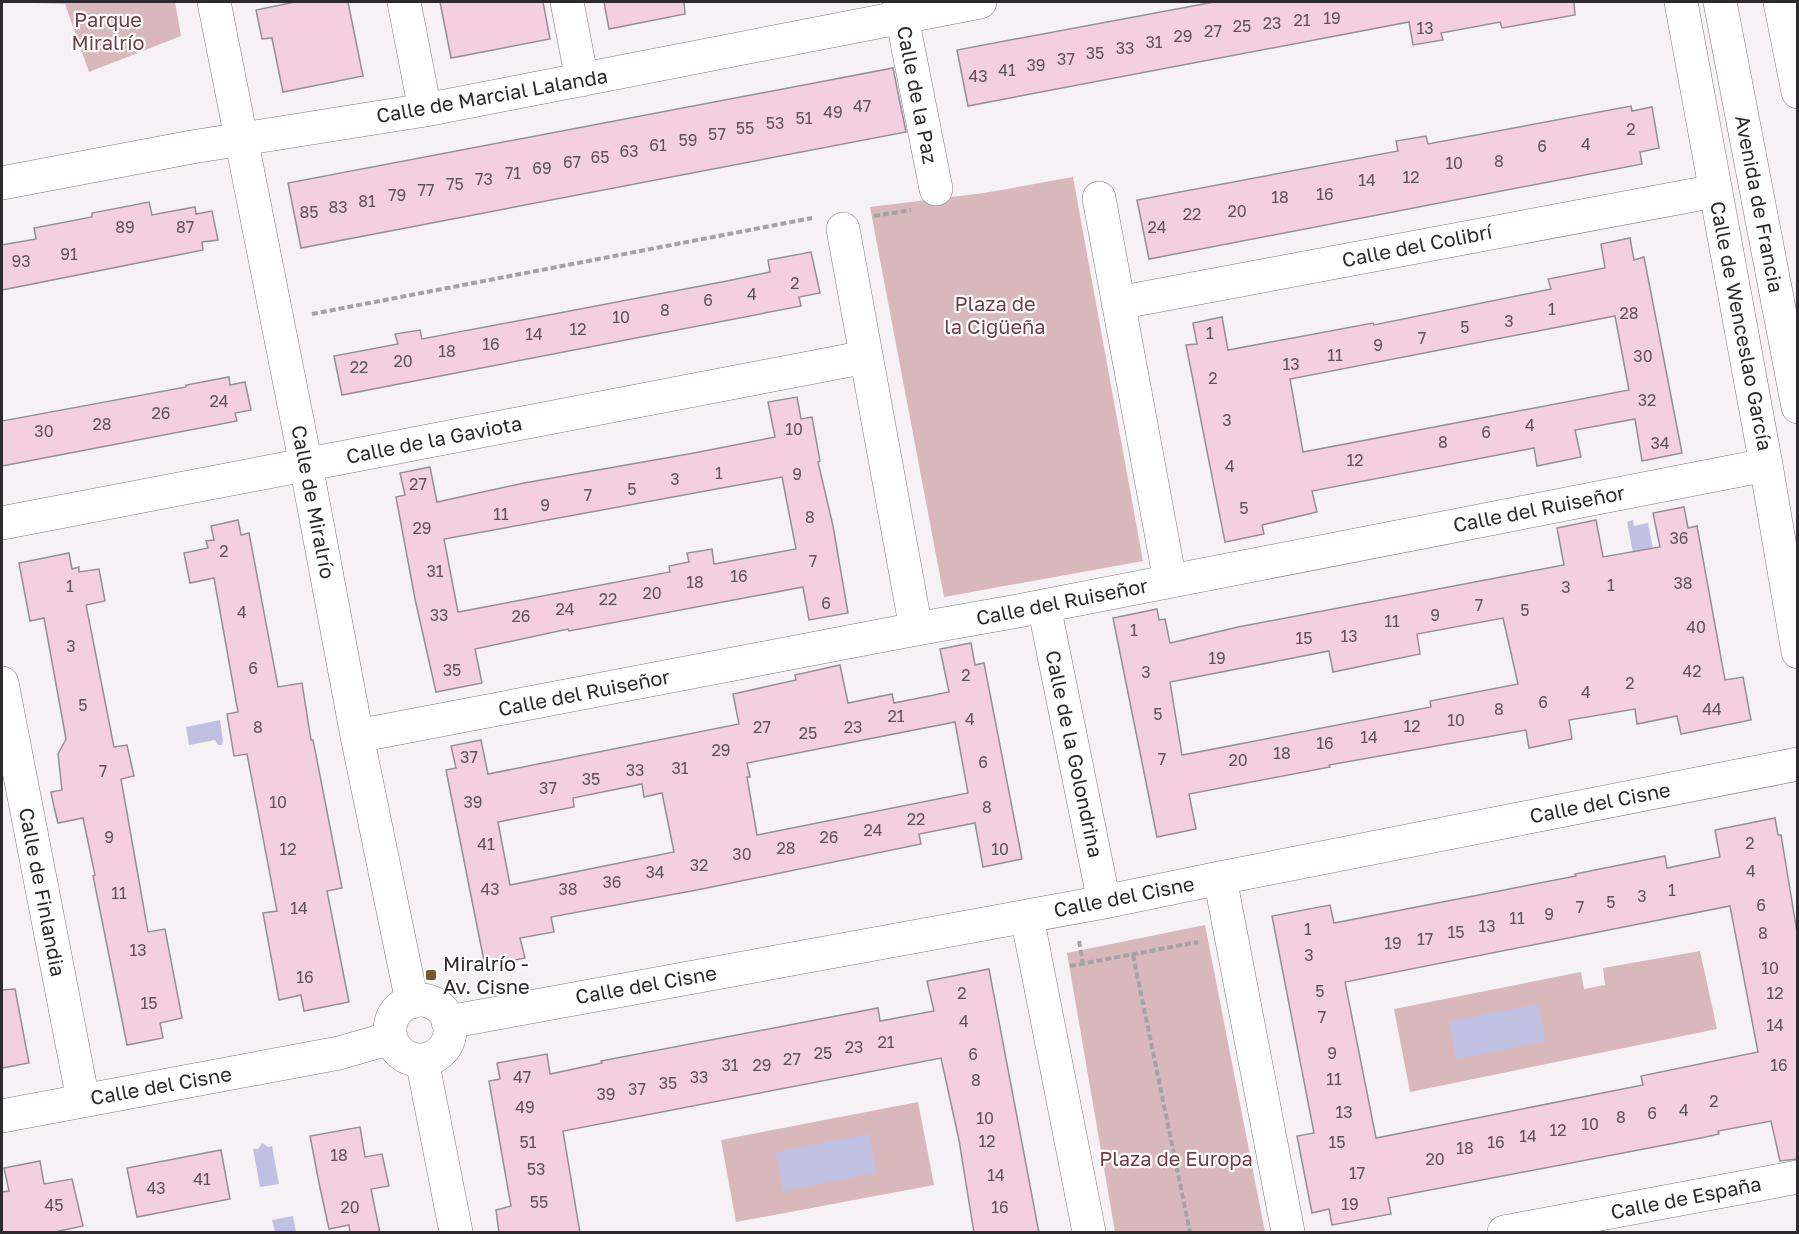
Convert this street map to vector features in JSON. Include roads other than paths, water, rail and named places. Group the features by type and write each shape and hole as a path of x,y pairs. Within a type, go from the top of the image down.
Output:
{"street":[{"name":"Calle de Miralrío","path":"214,2 357,736 412,1002"},
{"path":"404,2 425,110"},
{"path":"567,2 582,80"},
{"name":"Calle de Marcial Lalanda","path":"2,183 192,147 425,110 582,80 901,9 980,2"},
{"name":"Calle de Wenceslao García","path":"1681,2 1766,465 1797,652"},
{"name":"Avenida de Francia","path":"1720,2 1797,407"},
{"path":"1780,2 1797,92"},
{"name":"Calle de la Paz","path":"901,9 936,189"},
{"name":"Calle del Colibrí","path":"1118,303 1715,191"},
{"path":"1099,198 1170,581"},
{"path":"842,223 916,629"},
{"name":"Calle de la Gaviota","path":"2,523 866,357"},
{"name":"Calle del Ruiseñor","path":"357,736 1044,606 1766,465"},
{"name":"Calle de la Golondrina","path":"1044,606 1104,902"},
{"name":"Calle de Finlandia","path":"2,683 83,1100"},
{"name":"Calle del Cisne","path":"448,1022 1027,917 1797,764"},
{"path":"1220,878 1288,1233"},
{"path":"1027,917 1089,1233"},
{"path":"423,1001 434,1004 443,1011 448,1022 449,1035 445,1047 435,1056 422,1060 402,1055 391,1038 390,1026 394,1016 402,1007 412,1002 423,1001"},
{"name":"Calle del Cisne","path":"2,1116 339,1053 391,1038"},
{"path":"422,1060 456,1233"},
{"name":"Calle de España","path":"1504,1233 1797,1177"}],"water":[{"path":"1633,520 1634,526 1648,523 1654,554 1634,558 1627,522"},
{"path":"220,720 222,745 218,745 215,740 189,745 186,727"},
{"path":"1538,1004 1546,1041 1456,1059 1449,1021"},
{"path":"869,1134 876,1173 783,1191 776,1152"},
{"path":"262,1143 268,1147 272,1146 279,1184 260,1187 253,1149 258,1149"},
{"path":"293,1216 296,1232 275,1232 272,1220"}],"place":[{"name":"Miralrío - Av. Cisne","path":"431,975"}],"park label":[{"name":"Parque Miralrío","path":"108,32"},
{"name":"Plaza de la Cigüeña","path":"995,316"},
{"name":"Plaza de Europa","path":"1176,1159"}]}
